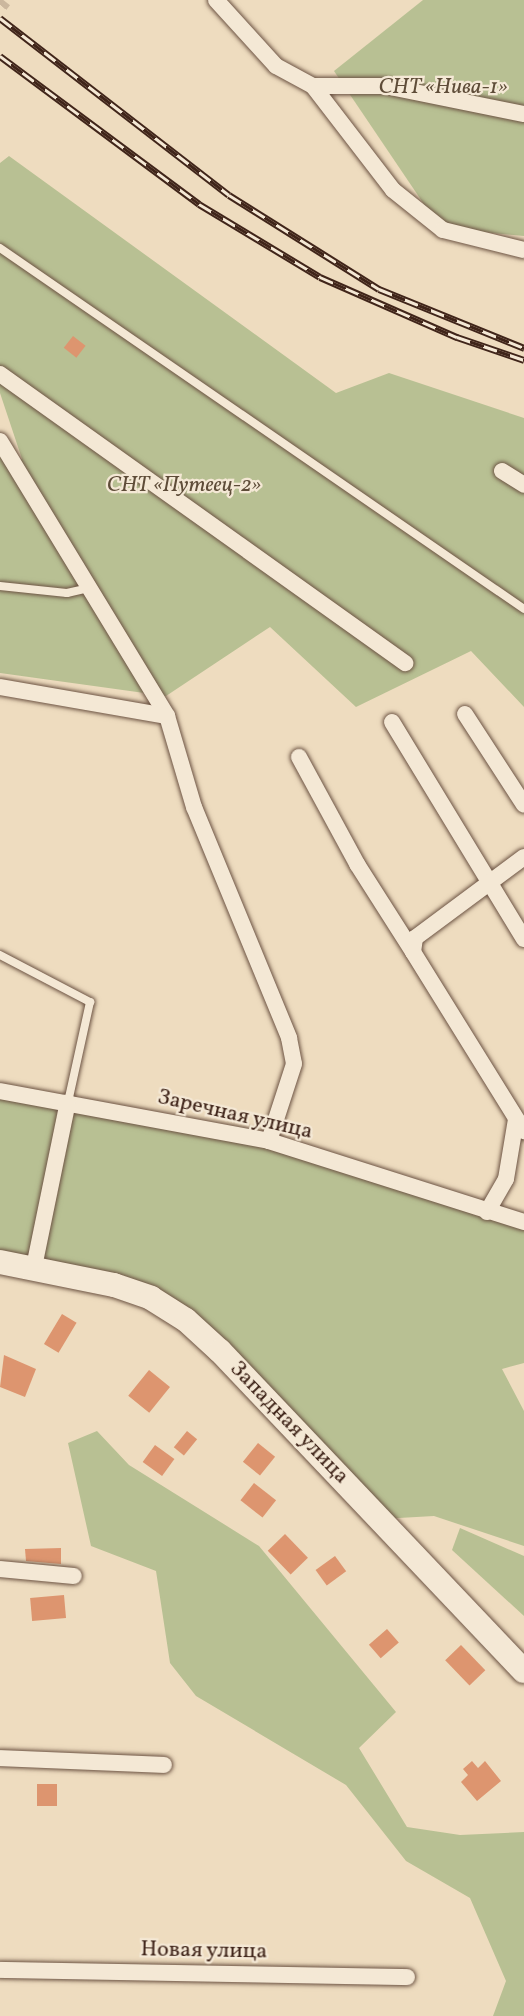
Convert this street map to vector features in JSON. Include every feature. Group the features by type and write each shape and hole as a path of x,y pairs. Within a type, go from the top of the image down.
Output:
{"main road":[{"name":"Западная улица","path":"0,1262 34,1267 151,1298 186,1320 228,1359 524,1671"}],"street":[{"path":"216,0 276,66 313,86 401,197 443,230 524,250"},
{"path":"313,86 385,86 524,114"},
{"path":"0,374 405,663"},
{"path":"0,441 5,463 88,588 167,716 194,807 289,1038 294,1064 269,1141"},
{"path":"502,471 524,485"},
{"path":"0,687 167,716"},
{"path":"465,714 524,805"},
{"path":"392,722 490,879 524,939"},
{"path":"299,757 357,864 520,1125 506,1179 487,1212"},
{"path":"413,952 415,938 490,879 524,857"},
{"name":"Заречная улица","path":"0,1091 269,1141 524,1222"},
{"path":"34,1267 68,1102"},
{"path":"0,1569 74,1576"},
{"path":"0,1758 164,1765"},
{"name":"Новая улица","path":"0,1970 407,1977"}],"lane":[{"path":"0,248 524,609"},
{"path":"0,586 67,593 88,588"},
{"path":"0,955 90,1002 68,1102"}],"green space":[{"name":"СНТ «Нива-1»","path":"423,0 524,0 524,236 440,228 334,71"},
{"name":"СНТ «Путеец-2»","path":"9,156 336,393 389,373 524,418 524,707 471,651 356,707 270,627 166,696 0,673 0,457 22,459 0,393 0,163"},
{"path":"0,1091 269,1141 524,1222 524,1363 502,1369 524,1411 524,1546 434,1516 381,1519 186,1320 0,1262"},
{"path":"97,1431 129,1465 259,1546 396,1712 359,1748 407,1827 460,1835 524,1832 524,2016 493,2016 506,1981 470,1898 406,1861 346,1785 196,1696 170,1663 156,1571 91,1546 68,1443"},
{"path":"460,1528 524,1556 524,1616 452,1550"}],"building":[{"path":"73,336 86,346 76,358 64,348"},
{"path":"62,1314 77,1323 59,1353 44,1344"},
{"path":"4,1355 36,1369 25,1397 0,1387"},
{"path":"149,1370 170,1387 149,1413 128,1396"},
{"path":"187,1431 197,1439 184,1456 174,1447"},
{"path":"258,1443 275,1457 260,1475 243,1462"},
{"path":"155,1445 174,1459 162,1476 143,1462"},
{"path":"254,1483 276,1500 263,1518 240,1500"},
{"path":"285,1534 308,1558 291,1574 268,1551"},
{"path":"61,1548 61,1564 26,1561 25,1549"},
{"path":"335,1556 346,1571 327,1585 316,1570"},
{"path":"64,1595 66,1618 32,1621 30,1598"},
{"path":"387,1629 399,1643 381,1658 369,1645"},
{"path":"461,1645 485,1670 469,1685 445,1660"},
{"path":"472,1761 478,1768 485,1761 501,1781 477,1801 461,1782 468,1775 463,1769"},
{"path":"37,1784 57,1784 57,1806 37,1806"}],"tunnel":[{"path":"0,5 4,0"}],"railway":[{"path":"0,18 229,195 379,289 524,348"},
{"path":"0,56 199,204 320,277 457,337 524,360"}]}
